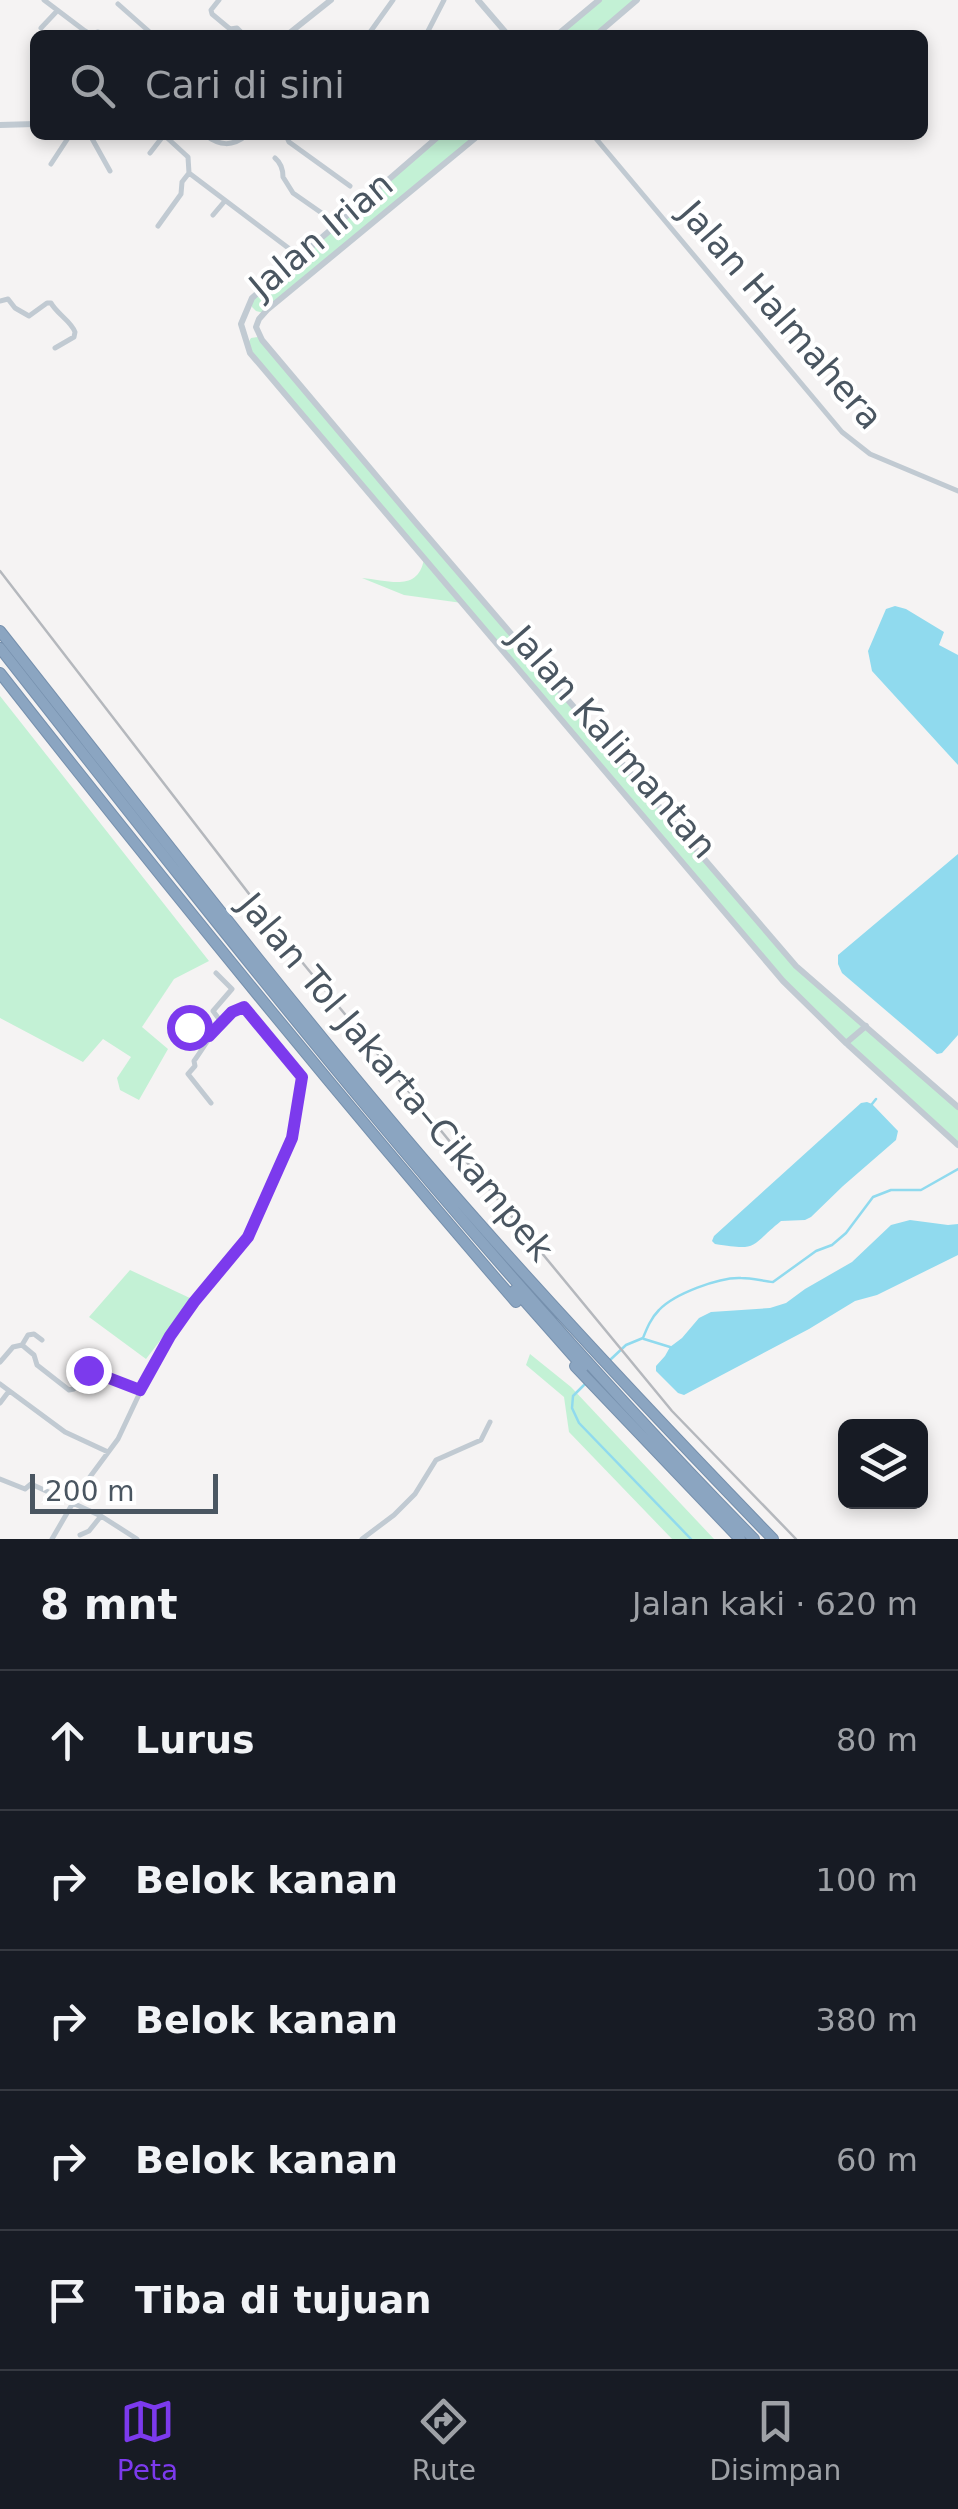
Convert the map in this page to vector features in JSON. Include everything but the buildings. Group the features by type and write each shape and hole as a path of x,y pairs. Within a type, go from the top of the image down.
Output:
{"highway":[{"name":"Jalan Tol Jakarta–Cikampek","path":"0,631 288,997 432,1169 620,1380 773,1539"},
{"path":"0,648 218,926 426,1178 622,1402 754,1539"},
{"path":"0,659 338,1082 558,1341 742,1539"},
{"name":"Jalan Tol Jakarta–Cikampek","path":"0,672 333,1088 517,1303 742,1539"}],"street":[{"path":"44,0 84,30"},
{"path":"219,0 212,14 230,29 239,30"},
{"path":"293,30 330,0"},
{"path":"372,30 393,0"},
{"path":"429,30 444,0"},
{"path":"478,0 504,30"},
{"path":"562,30 599,0"},
{"path":"602,30 637,0"},
{"path":"118,4 147,30"},
{"path":"41,28 56,11"},
{"path":"0,126 30,124"},
{"path":"51,164 67,140"},
{"path":"93,140 110,170"},
{"path":"150,152 160,140"},
{"path":"158,226 182,194 182,182 189,174 188,158 169,140"},
{"path":"212,140 224,145 240,140"},
{"path":"288,140 350,186"},
{"name":"Jalan Irian","path":"250,353 241,324 251,298 434,140"},
{"name":"Jalan Irian","path":"262,340 256,327 267,311 473,140"},
{"name":"Jalan Halmahera","path":"597,140 842,432 870,454 958,491"},
{"path":"274,158 280,163 290,190 336,223"},
{"path":"189,174 299,256"},
{"path":"213,215 224,202"},
{"path":"251,298 253,309 267,311"},
{"path":"0,301 8,299 27,316 50,303 75,332 74,337 55,348"},
{"path":"250,353 250,340 262,340"},
{"name":"Jalan Kalimantan","path":"262,340 796,966 958,1107"},
{"name":"Jalan Kalimantan","path":"250,353 784,981 958,1145"},
{"path":"556,714 572,702"},
{"path":"216,973 232,989 213,1010 222,1022"},
{"path":"52,1539 122,1431 170,1336 248,1237 294,1132 302,1084 300,1072 244,1007 232,1012 209,1036 188,1075 211,1104"},
{"path":"846,1043 866,1026"},
{"path":"189,1027 202,1037 209,1036"},
{"path":"185,1047 197,1034"},
{"path":"0,1362 13,1347 22,1345 28,1335 42,1340"},
{"path":"22,1345 34,1354 37,1364 68,1390 74,1389 88,1370 140,1390"},
{"path":"0,1384 65,1432 108,1452"},
{"path":"0,1403 9,1392"},
{"path":"362,1539 416,1494 436,1460 481,1440 490,1422"},
{"path":"0,1479 25,1489 31,1484 73,1502 137,1539"},
{"path":"80,1535 100,1516"}],"green space":[{"path":"599,0 637,0 603,30 563,30"},
{"path":"434,140 473,140 264,313 252,307 251,298"},
{"path":"258,337 796,966 958,1107 958,1145 783,981 462,603 404,595 362,578 409,580 421,570 424,559 250,353 248,343"},
{"path":"0,696 209,961 174,979 142,1027 168,1049 139,1100 120,1090 117,1078 131,1057 103,1039 83,1062 0,1018"},
{"path":"130,1270 192,1299 146,1359 89,1317"},
{"path":"530,1354 571,1387 714,1539 672,1539 569,1432 564,1397 526,1365"}],"water":[{"path":"895,606 944,632 939,645 958,655 958,765 872,671 868,651 886,609"},
{"path":"958,854 958,1035 937,1054 842,973 838,955"},
{"path":"867,1102 898,1131 896,1140 811,1217 781,1221 747,1247 712,1241 861,1103"},
{"path":"910,1220 958,1224 958,1255 877,1295 855,1301 684,1395 656,1371 670,1347 699,1318 711,1312 770,1308 786,1303 852,1262 891,1225"}],"waterway":[{"path":"872,1104 876,1099"},
{"path":"610,1360 626,1345 643,1338 656,1313 675,1298 732,1278 773,1282 816,1251 832,1245 873,1197 891,1190 921,1190 958,1169"},
{"path":"644,1339 670,1347"},
{"path":"586,1383 573,1396 572,1408 579,1423 691,1539"}],"railway":[{"path":"0,571 297,956 672,1411 796,1539"}],"route":[{"path":"88,1370 140,1390 160,1350 248,1237 292,1138 302,1077 244,1007 232,1012 209,1036 202,1037 189,1027"}]}
